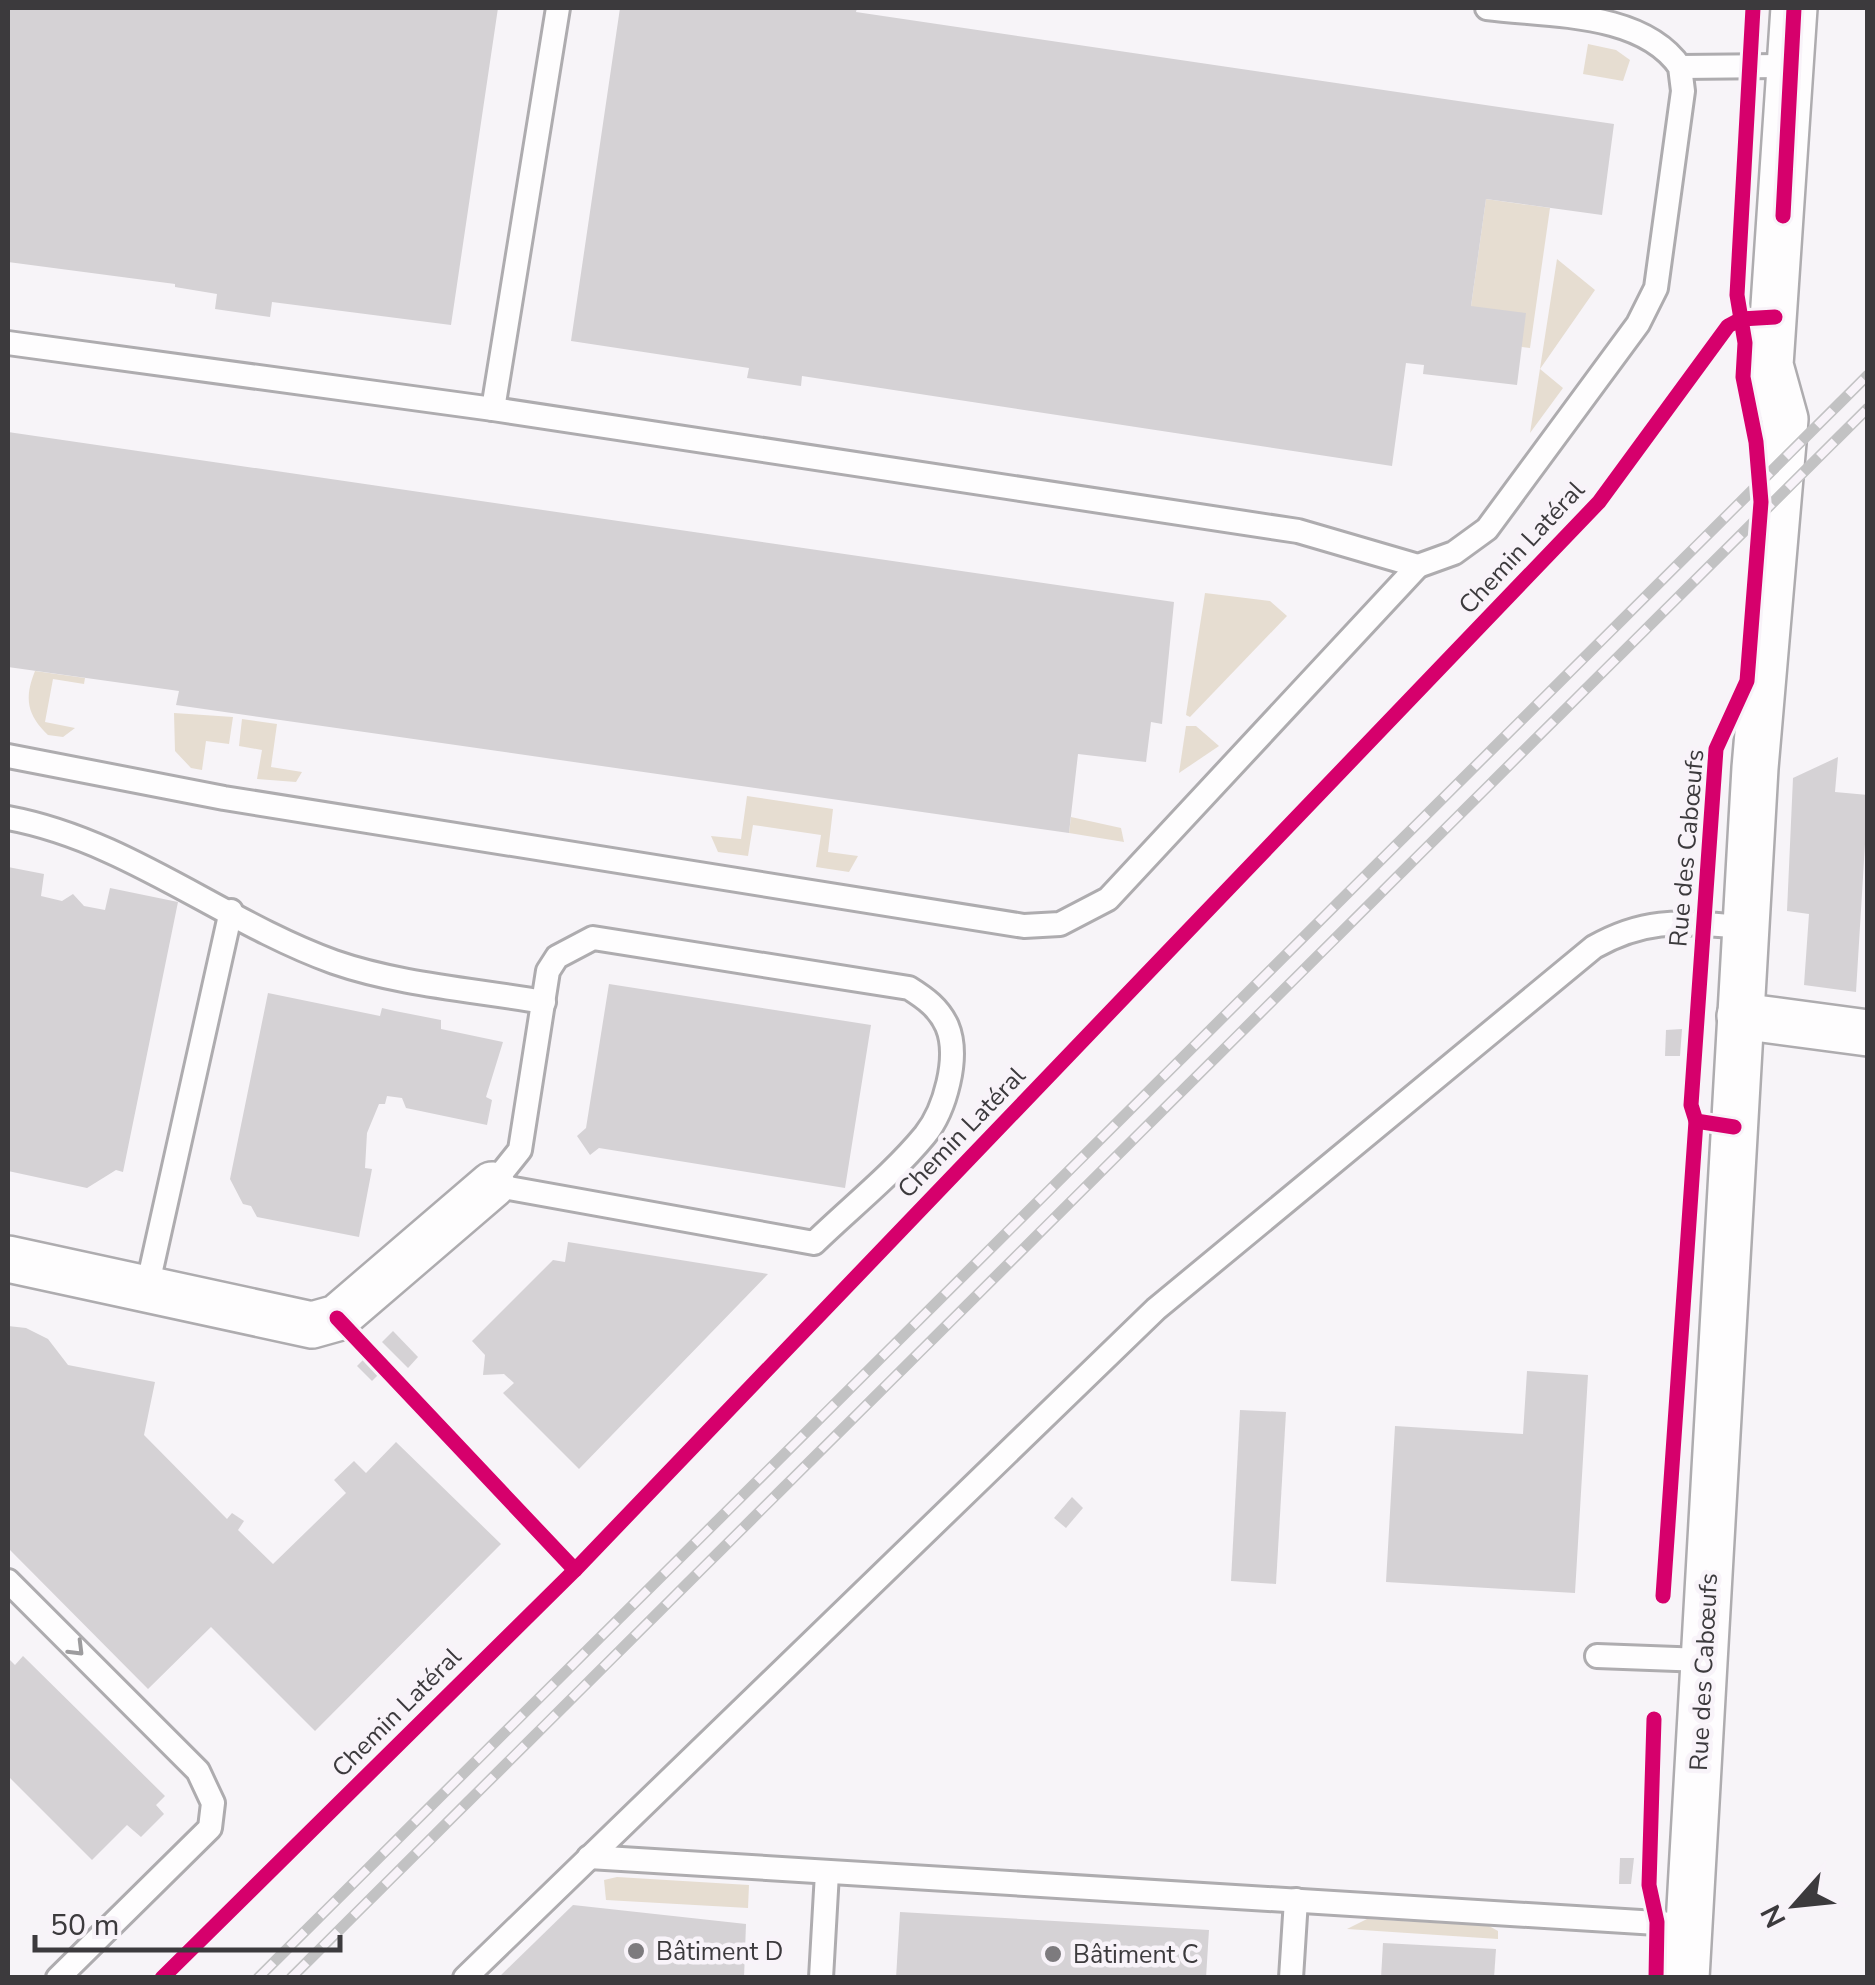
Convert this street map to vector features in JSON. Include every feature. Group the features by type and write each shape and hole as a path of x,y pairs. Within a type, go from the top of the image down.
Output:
{"street":[{"name":"Rue des Cabœufs","path":"1686,1978 1745,927 1785,419 1770,365 1794,8"},
{"path":"1740,1016 1868,1033"},
{"path":"8,1259 312,1325 337,1318 492,1185"}],"lane":[{"path":"494,408 558,8"},
{"path":"8,756 413,829 1024,926 1060,924 1108,899 1418,566 1454,553 1487,530 1638,324 1656,288 1680,122 1680,67 1658,43 1614,26 1487,8"},
{"path":"1680,67 1791,66"},
{"path":"8,342 494,408 1298,531 1418,566"},
{"path":"8,818 152,870 337,963 544,1002"},
{"path":"146,1288 230,911"},
{"path":"465,1978 1156,1309 1594,947 1621,932 1666,921 1745,927"},
{"path":"593,938 910,988 933,1004 948,1028 950,1060 945,1098 926,1134 814,1243 492,1185 520,1150 548,971 557,958 593,938"},
{"path":"8,1581 198,1771 213,1803 210,1828 58,1978"},
{"path":"1597,1656 1704,1660"},
{"path":"589,1857 1689,1926"},
{"path":"821,1978 827,1873"},
{"path":"1291,1978 1296,1900"}],"shaded area":[{"path":"1588,44 1616,50 1630,60 1623,81 1583,74"},
{"path":"1486,199 1550,208 1530,348 1522,347 1471,306"},
{"path":"1557,259 1595,290 1540,369 1563,388 1530,433"},
{"path":"1205,593 1270,601 1287,616 1190,717 1186,715"},
{"path":"35,671 85,678 84,684 53,679 45,722 75,728 63,737 48,735 32,713 29,690"},
{"path":"174,713 233,717 229,744 206,741 202,770 191,768 175,751"},
{"path":"242,719 277,724 271,767 302,772 296,782 257,779 262,750 239,746"},
{"path":"1186,726 1196,726 1219,746 1179,773"},
{"path":"747,796 833,809 828,852 858,856 849,872 816,867 821,835 753,825 748,856 718,852 711,836 741,839"},
{"path":"1071,817 1121,828 1124,842 1069,833"},
{"path":"617,1877 749,1885 748,1908 606,1900 604,1880"},
{"path":"1367,1919 1489,1926 1498,1931 1498,1939 1347,1929"}],"building":[{"path":"8,8 498,8 451,325 272,302 270,317 215,309 217,294 175,284 8,262"},
{"path":"620,8 857,8 856,12 1614,124 1602,215 1486,199 1471,306 1526,313 1517,385 1423,374 1424,365 1406,363 1392,466 802,376 801,386 747,378 749,368 571,341"},
{"path":"8,432 1174,602 1162,724 1151,722 1146,762 1078,754 1069,833 176,705 179,691 8,667"},
{"path":"1838,757 1835,792 1868,795 1856,992 1804,985 1809,914 1787,911 1793,778"},
{"path":"8,867 44,874 41,896 62,901 73,894 84,906 105,910 110,888 178,902 123,1172 116,1170 87,1188 8,1171"},
{"path":"609,984 871,1025 845,1188 599,1148 590,1155 577,1136 586,1128"},
{"path":"268,993 380,1016 382,1008 441,1020 441,1029 503,1042 486,1097 492,1100 487,1125 406,1108 402,1098 387,1096 385,1104 379,1104 367,1133 365,1168 372,1169 359,1237 257,1217 251,1206 243,1204 230,1179"},
{"path":"1682,1029 1680,1056 1665,1056 1666,1030"},
{"path":"568,1242 768,1274 579,1469 503,1393 514,1383 504,1374 483,1375 485,1355 472,1341 553,1260 565,1262"},
{"path":"8,1326 26,1328 48,1339 68,1365 155,1382 144,1435 227,1519 232,1513 244,1521 238,1530 273,1564 346,1493 334,1480 354,1461 366,1473 396,1442 501,1544 315,1731 211,1627 148,1689 8,1548"},
{"path":"393,1331 418,1357 408,1368 382,1342"},
{"path":"364,1359 379,1374 372,1381 357,1366"},
{"path":"1527,1371 1588,1375 1575,1593 1386,1582 1395,1426 1523,1434"},
{"path":"1240,1410 1286,1412 1276,1584 1231,1581"},
{"path":"1072,1497 1083,1508 1066,1528 1054,1518"},
{"path":"23,1656 165,1796 156,1805 164,1814 141,1837 127,1825 92,1860 8,1776 8,1658 15,1665"},
{"path":"1620,1858 1634,1858 1631,1884 1619,1884"},
{"name":"Bâtiment D","path":"573,1905 746,1924 744,1978 498,1978"},
{"name":"Bâtiment C","path":"900,1912 1209,1930 1206,1978 896,1978"},
{"path":"1383,1943 1496,1949 1494,1978 1381,1978"}],"railway":[{"path":"258,1978 1868,375"},
{"path":"291,1978 1868,408"}],"cycle path":[{"path":"1734,1127 1696,1121 1691,1105 1716,749 1747,681 1761,502 1756,442 1743,377 1745,343 1737,295 1753,8"},
{"path":"1783,216 1794,8"},
{"name":"Chemin Latéral","path":"162,1978 575,1570 1599,502 1728,326 1741,319 1775,317"},
{"path":"1663,1596 1696,1121"},
{"path":"337,1318 575,1570"},
{"path":"1654,1719 1649,1885 1657,1922 1656,1978"}],"place":[{"name":"Bâtiment D","path":"636,1951"},
{"name":"Bâtiment C","path":"1053,1954"}]}
